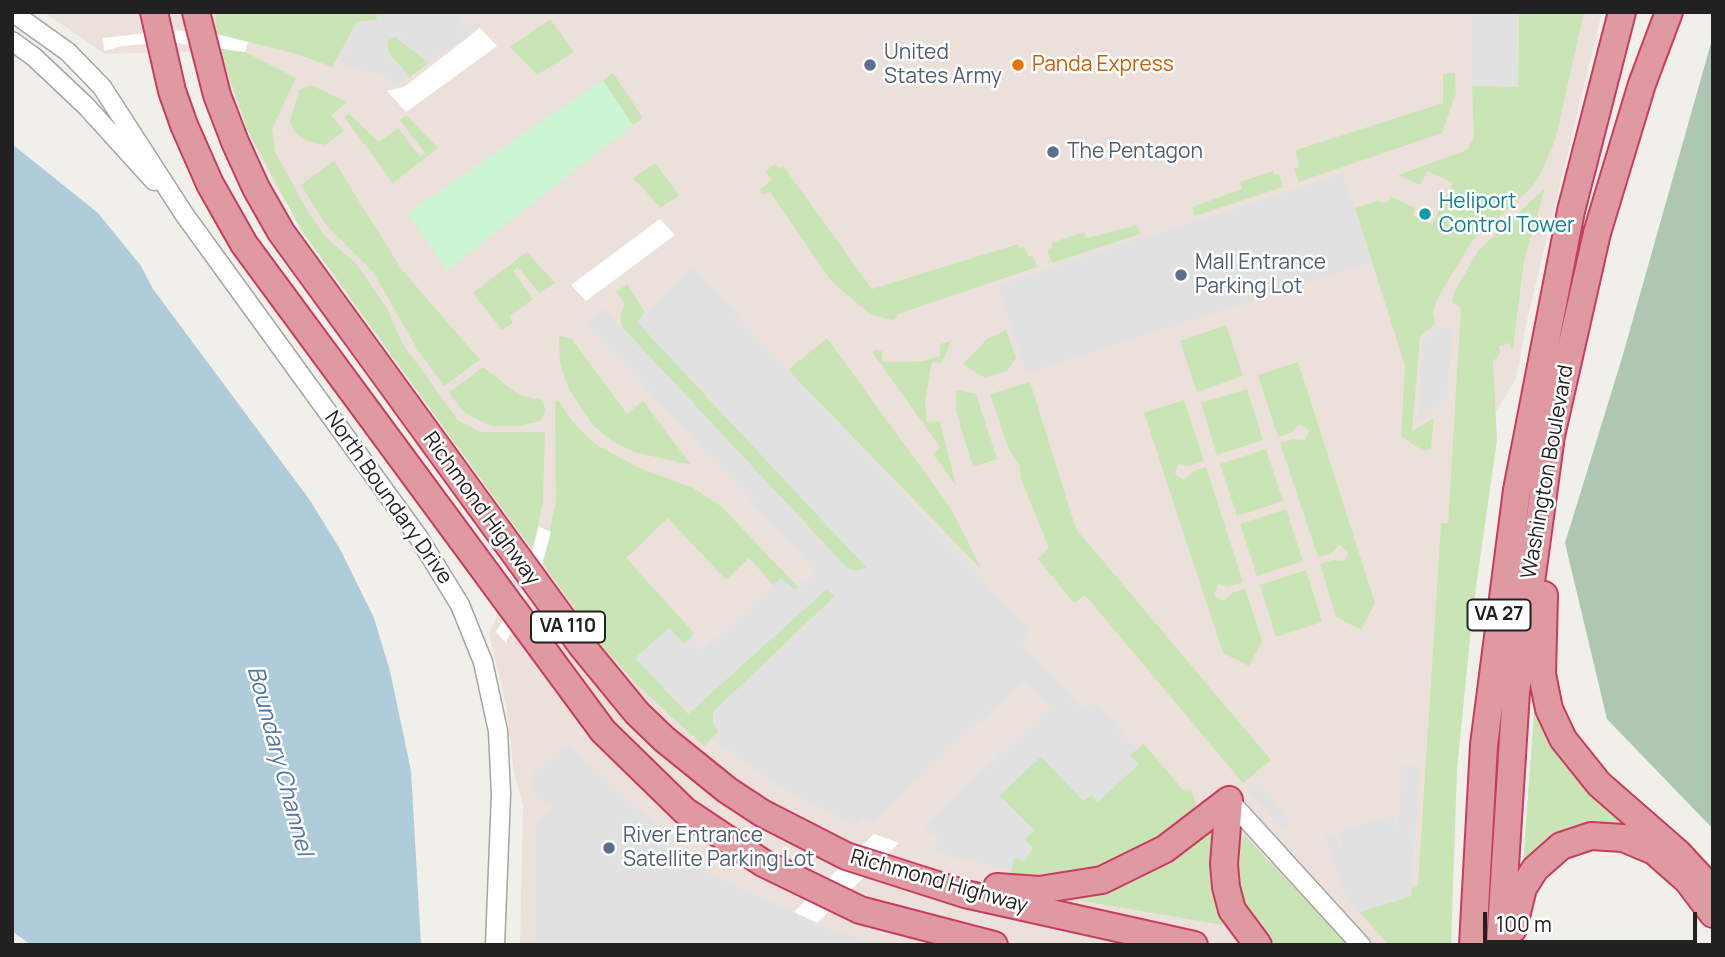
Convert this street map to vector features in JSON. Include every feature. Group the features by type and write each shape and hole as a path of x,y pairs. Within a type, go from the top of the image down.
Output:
{"highway":[{"name":"Richmond Highway","path":"154,12 172,91 184,125 210,184 244,244 603,731 685,811 739,850 771,868 860,910 994,945"},
{"name":"Richmond Highway","path":"196,12 214,84 230,130 256,188 281,232 325,297 610,682 664,739 727,790 796,833 881,868 965,894 1194,945"},
{"name":"Washington Boulevard","path":"1473,945 1479,798 1502,593 1528,424 1571,211 1622,12"},
{"path":"1556,288 1582,213 1641,12"},
{"path":"1642,84 1658,12"},
{"name":"Washington Boulevard","path":"1500,945 1516,692 1551,436 1590,258 1642,84 1669,12"},
{"path":"1551,436 1552,526 1541,637 1542,674 1549,709 1563,740 1585,770 1678,853 1713,891"},
{"path":"881,868 1015,890 1083,885 1149,859 1229,800"},
{"path":"1229,800 1224,864 1226,887 1232,909 1258,945"},
{"path":"1509,945 1520,897 1535,869 1561,846 1591,836 1623,838 1654,851 1687,880 1713,915"}],"street":[{"name":"North Boundary Drive","path":"12,12 68,52 102,87 184,214 419,538 451,588 469,624 491,689 500,749 502,794 495,945"},
{"name":"North Boundary Drive","path":"12,41 34,57 86,106 184,214"},
{"path":"1229,800 1360,945"}],"shaded area":[{"name":"The Pentagon","path":"44,12 1602,12 1527,320 1516,379 1493,416 1455,759 1446,945 520,945 523,806 514,772 506,704 489,634 529,545 274,185 247,129 219,51 105,54"},
{"path":"376,12 453,12 463,25 472,25 476,21 478,24 474,30 429,63 400,38 391,37 387,42 390,58 410,77 392,85 387,76 337,65 357,22 377,20"},
{"path":"1472,12 1519,12 1518,87 1472,86"},
{"name":"Mall Entrance Parking Lot","path":"1343,173 1372,262 1026,374 997,285"},
{"path":"693,267 1030,631 1021,643 1084,710 1094,701 1137,748 1130,755 1139,764 1098,802 1091,794 1083,801 1041,757 999,795 1034,830 1025,840 1033,848 1024,862 1014,857 1011,870 935,853 938,839 924,827 1050,706 1025,680 871,824 861,818 856,827 796,797 712,740 718,732 713,723 713,712 835,597 827,589 688,714 635,658 669,628 684,644 691,638 703,650 781,578 795,590 816,571 587,325 604,308 848,569 858,571 867,568 637,322"},
{"path":"1437,326 1453,328 1447,399 1417,424 1423,339"},
{"name":"River Entrance Satellite Parking Lot","path":"568,744 709,873 826,927 878,945 535,945 536,823 551,808 533,794 533,772"},
{"path":"1402,765 1420,766 1411,896 1359,912 1344,894 1324,836 1335,833 1340,847 1343,845 1339,831 1392,815 1398,827"},
{"path":"1258,780 1291,821 1281,829 1247,790"}],"green space":[{"path":"215,12 376,12 377,20 357,22 332,67 297,54 217,34"},
{"path":"1519,12 1584,12 1555,141 1542,170 1533,186 1472,241 1436,301 1433,313 1435,324 1420,337 1412,431 1434,418 1431,449 1423,451 1401,436 1405,366 1355,208 1378,201 1387,203 1390,196 1415,208 1413,215 1432,224 1453,183 1427,171 1420,185 1398,175 1467,150 1474,137 1472,86 1518,86"},
{"path":"550,19 574,52 537,75 510,47"},
{"path":"394,36 429,63 410,77 387,51 387,42"},
{"path":"1713,36 1713,829 1607,719 1565,543 1622,358"},
{"path":"219,47 245,52 296,78 272,129 275,152 310,215 325,236 357,265 387,308 402,343 458,420 480,432 545,432 543,502 532,550 301,230 247,129"},
{"path":"613,73 643,118 633,125 603,80"},
{"path":"1455,73 1456,93 1442,133 1299,182 1294,169 1299,167 1296,150 1443,103 1443,74"},
{"path":"603,80 633,125 447,270 407,213"},
{"path":"311,85 347,102 331,115 344,131 325,145 308,141 295,133 290,122 299,90"},
{"path":"349,114 379,142 398,128 420,157 425,153 400,120 406,115 438,148 393,183 344,117"},
{"path":"334,161 402,270 480,360 444,386 416,347 373,272 326,225 301,185"},
{"path":"655,163 679,195 661,208 633,178"},
{"path":"775,164 779,168 783,166 872,289 1018,244 1019,248 1024,247 1028,256 1033,256 1037,267 898,314 894,320 871,315 832,282 770,192 763,195 759,190 772,180 765,172"},
{"path":"1273,171 1274,175 1279,174 1283,187 1195,216 1192,207 1242,189 1240,182"},
{"path":"1545,188 1524,261 1513,347 1511,349 1510,343 1499,346 1500,354 1493,361 1497,440 1473,609 1457,770 1451,945 1389,945 1359,912 1411,896 1412,888 1418,886 1441,523 1448,523 1461,308 1452,302 1454,292 1478,251"},
{"path":"1137,225 1140,234 1052,263 1047,249 1052,248 1051,243 1084,232 1087,238"},
{"path":"527,252 555,283 539,293 518,267 513,271 533,299 509,316 513,323 502,330 473,293"},
{"path":"627,284 645,313 637,322 867,568 858,571 848,569 622,327 620,316 625,304 616,292"},
{"path":"1226,325 1243,376 1197,392 1180,341"},
{"path":"1006,330 1016,358 1007,371 985,378 963,364 987,339"},
{"path":"559,336 571,338 627,414 643,401 691,465 634,452 612,441 593,425 569,389 560,363"},
{"path":"827,338 950,507 982,570 788,370"},
{"path":"951,341 942,363 932,362 925,402 927,422 940,421 956,486 933,454 940,447 873,353 874,350 882,351 882,361 924,361 940,356 940,344"},
{"path":"1298,362 1375,603 1361,630 1336,617 1320,564 1333,560 1345,561 1348,551 1339,545 1330,554 1318,557 1280,443 1293,439 1305,440 1309,430 1299,424 1291,433 1278,437 1258,375"},
{"path":"483,367 519,395 543,400 545,411 541,421 516,426 491,426 465,413 449,393"},
{"path":"1030,382 1076,529 1271,760 1243,783 1085,595 1074,603 1038,559 1049,548 1020,477 1020,466 1008,448 990,394"},
{"path":"1247,389 1263,440 1217,455 1201,403"},
{"path":"956,390 976,394 997,459 973,467 956,411"},
{"path":"558,400 572,421 595,444 637,467 693,488 721,506 798,587 786,594 780,592 749,558 726,580 668,518 626,558 694,633 685,645 669,628 688,714 827,588 831,589 835,596 713,712 718,732 704,746 637,685 604,648 543,564 556,501 555,402"},
{"path":"1184,400 1204,461 1190,466 1178,464 1175,474 1184,480 1192,472 1206,467 1243,582 1229,587 1218,584 1214,595 1223,601 1232,593 1245,588 1262,641 1249,666 1223,653 1144,413"},
{"path":"1266,449 1283,501 1237,516 1220,464"},
{"path":"1286,509 1303,561 1257,576 1240,524"},
{"path":"1306,570 1322,622 1276,637 1260,585"},
{"path":"1536,685 1647,834 1624,830 1522,877"},
{"path":"1144,744 1183,790 1191,789 1197,807 1194,817 1099,874 1010,880 1014,857 1033,848 1025,841 999,796 1041,756 1084,800 1139,764 1130,755"},
{"path":"1221,826 1229,926 1077,900 1137,880 1170,859 1205,830"},
{"path":"1245,836 1349,945 1277,945 1254,928 1239,899 1232,868 1239,843"}],"water":[{"name":"Boundary Channel","path":"12,144 98,213 141,266 153,289 309,499 340,549 374,618 390,671 411,771 421,945 31,945 12,931"}],"pier":[{"path":"480,28 497,46 406,112 387,91 404,87"},
{"path":"173,30 212,33 248,42 245,52 169,42 122,46 104,51 103,38"},
{"path":"660,219 675,235 586,301 571,285"},
{"path":"539,527 551,532 541,568 506,643 496,632 521,590"},
{"path":"874,834 899,843 817,923 794,912"}],"place":[{"name":"United States Army","path":"870,65"},
{"name":"Panda Express","path":"1018,65"},
{"name":"The Pentagon","path":"1053,152"},
{"name":"Heliport Control Tower","path":"1425,214"},
{"name":"Mall Entrance Parking Lot","path":"1181,275"},
{"name":"River Entrance Satellite Parking Lot","path":"609,848"}]}
